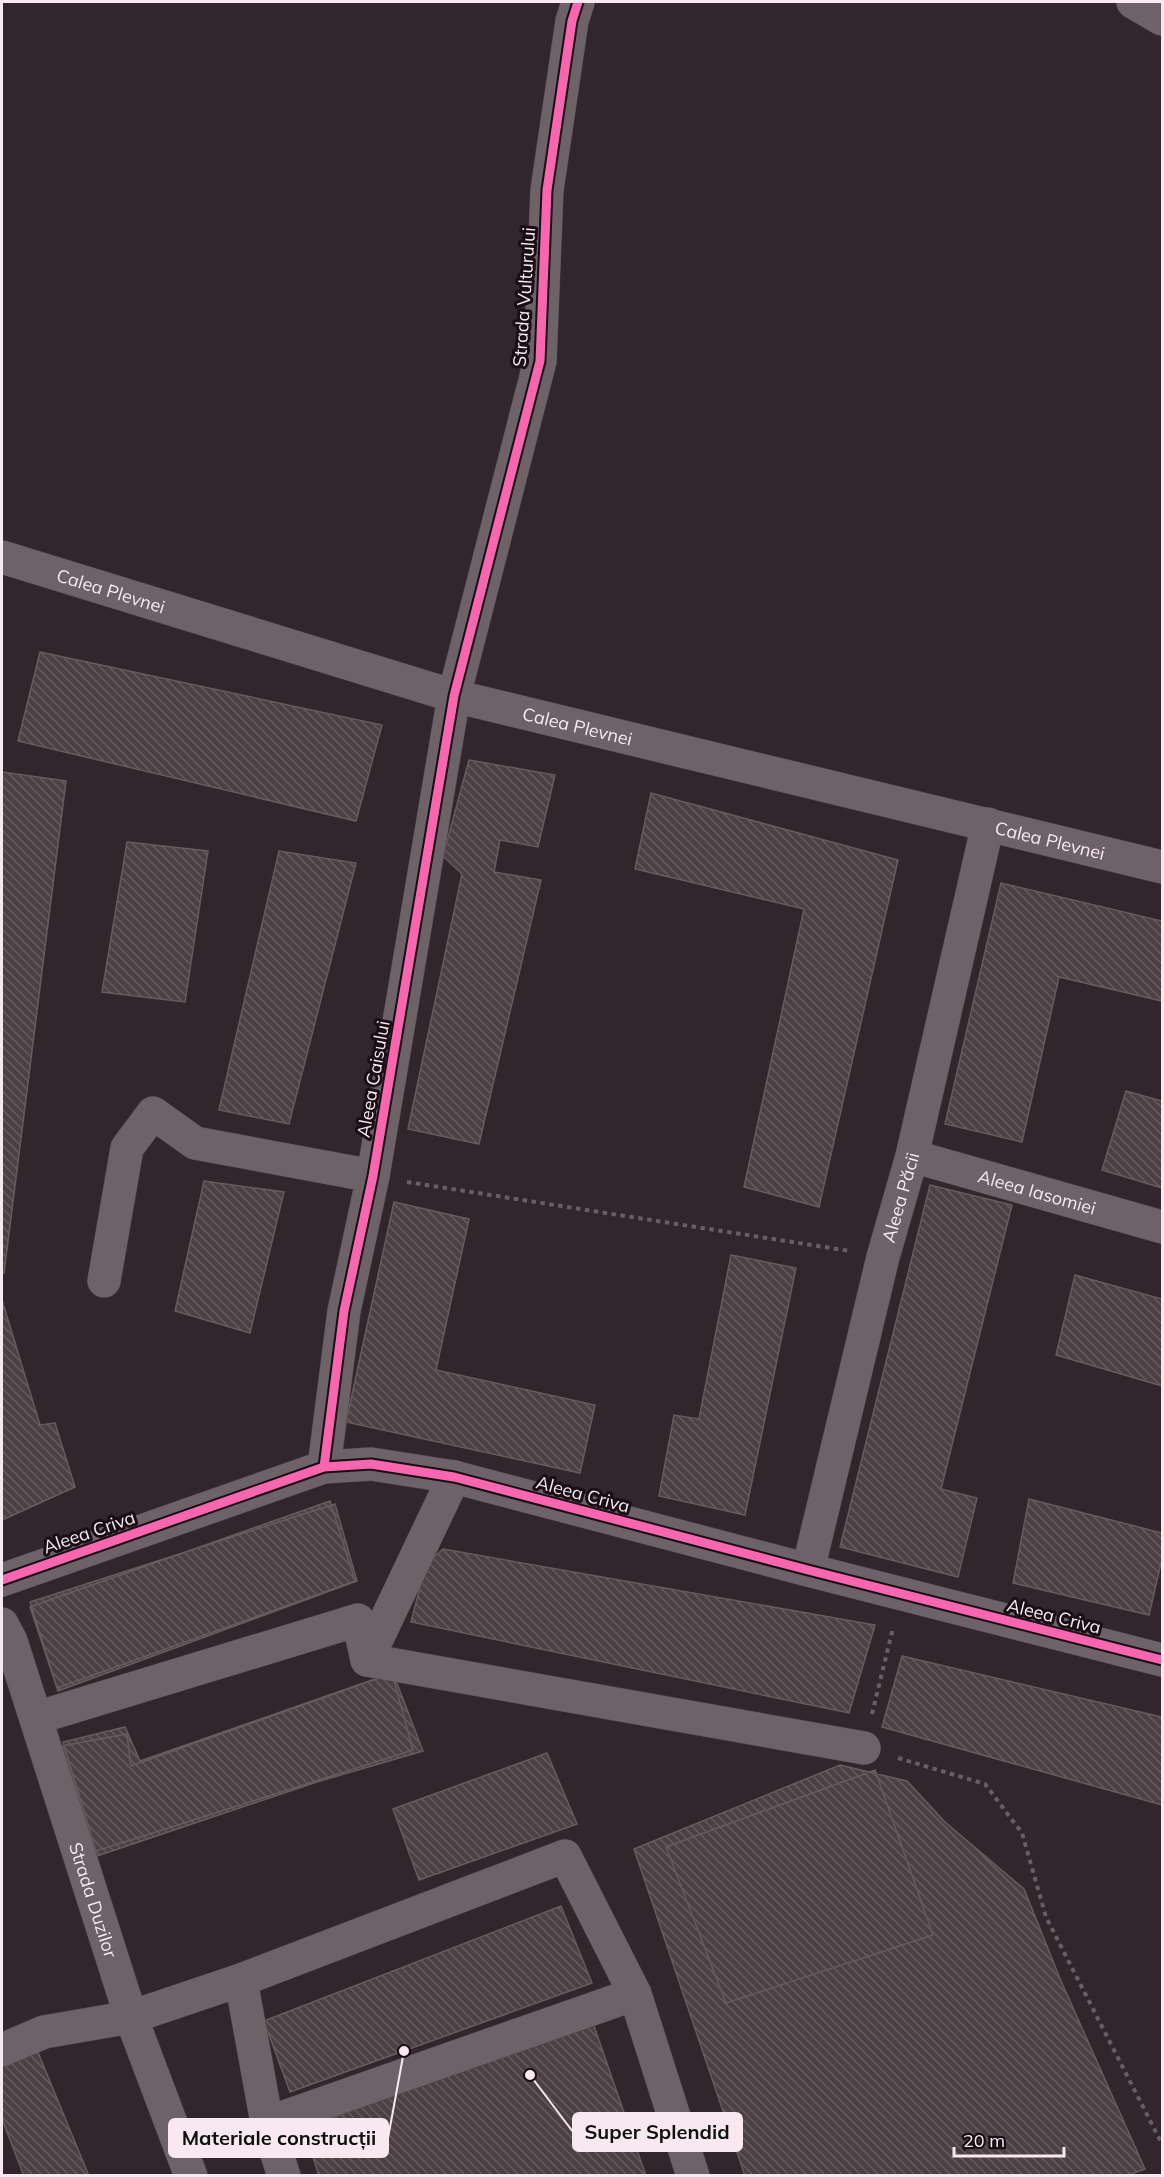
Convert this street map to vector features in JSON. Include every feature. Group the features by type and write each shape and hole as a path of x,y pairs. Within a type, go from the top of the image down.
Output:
{"street":[{"name":"Strada Vulturului","path":"454,696 540,361 547,190 572,21 578,2"},
{"path":"1133,2 1162,19"},
{"name":"Calea Plevnei","path":"2,557 454,696 1162,867"},
{"name":"Aleea Caisului","path":"324,1467 344,1311 373,1176 454,696"},
{"name":"Aleea Păcii","path":"808,1570 883,1257 912,1156 988,824"},
{"path":"104,1281 127,1148 153,1113 195,1143 373,1176"},
{"name":"Aleea Iasomiei","path":"912,1156 1162,1227"},
{"name":"Aleea Criva","path":"2,1580 324,1467 371,1464 454,1478 1162,1660"},
{"path":"367,1660 454,1478"},
{"path":"36,1718 358,1620 367,1660"},
{"name":"Strada Duzilor","path":"2,1624 11,1641 131,2017 190,2175"},
{"path":"367,1660 864,1748"},
{"path":"2,2050 44,2032 131,2017 242,1980 566,1856 635,1994 693,2175"},
{"path":"242,1980 267,2122 284,2175"},
{"path":"267,2122 635,1994"}],"path":[{"path":"373,1176 883,1257"},
{"path":"901,1594 864,1748 985,1784 1022,1833 1046,1917 1162,2144"}],"building":[{"path":"40,652 382,725 356,821 18,741"},
{"path":"469,760 555,775 538,847 500,840 494,872 541,880 479,1144 408,1129 462,874 443,856"},
{"path":"2,772 66,781 4,1273 2,1273"},
{"path":"651,793 898,860 819,1207 744,1187 804,909 635,869"},
{"path":"127,842 208,851 185,1002 102,992"},
{"path":"279,851 356,863 289,1124 219,1110"},
{"path":"1001,883 1162,921 1162,1001 1059,977 1022,1142 945,1124"},
{"path":"1126,1091 1162,1101 1162,1188 1102,1170"},
{"path":"204,1181 284,1192 250,1333 175,1311"},
{"path":"930,1185 1012,1205 941,1489 977,1498 958,1577 840,1547"},
{"path":"394,1202 469,1219 436,1370 595,1405 580,1473 346,1422"},
{"path":"731,1255 796,1268 745,1515 659,1496 674,1415 699,1419"},
{"path":"1075,1275 1162,1299 1162,1386 1056,1355"},
{"path":"2,1300 40,1425 55,1423 75,1487 2,1520"},
{"path":"1029,1499 1162,1533 1162,1559 1149,1615 1013,1583"},
{"path":"330,1501 355,1581 57,1688 30,1607"},
{"path":"335,1504 357,1581 58,1691 30,1602"},
{"path":"443,1549 875,1625 849,1713 411,1622 426,1564"},
{"path":"902,1656 1162,1717 1162,1805 882,1727"},
{"path":"392,1673 413,1750 96,1851 63,1742 125,1727 140,1761"},
{"path":"393,1673 423,1751 317,1782 97,1856 62,1746 127,1734 131,1766"},
{"path":"547,1753 577,1824 419,1880 393,1809"},
{"path":"840,1765 907,1781 945,1822 1024,1889 1061,1981 1145,2169 1125,2176 745,2176 634,1849"},
{"path":"875,1770 933,1935 726,2003 666,1847"},
{"path":"561,1906 592,1983 290,2092 264,2021"},
{"path":"593,2023 646,2176 319,2176 304,2128"},
{"path":"37,2050 89,2176 24,2176 2,2119 2,2066"}],"cycle path":[{"path":"324,1467 344,1311 373,1176 454,696 540,361 547,190 572,21 578,2"},
{"path":"2,1580 324,1467 371,1464 454,1477 1162,1660"}],"place":[{"name":"Materiale construcții","path":"404,2051"},
{"name":"Super Splendid","path":"530,2075"}]}
